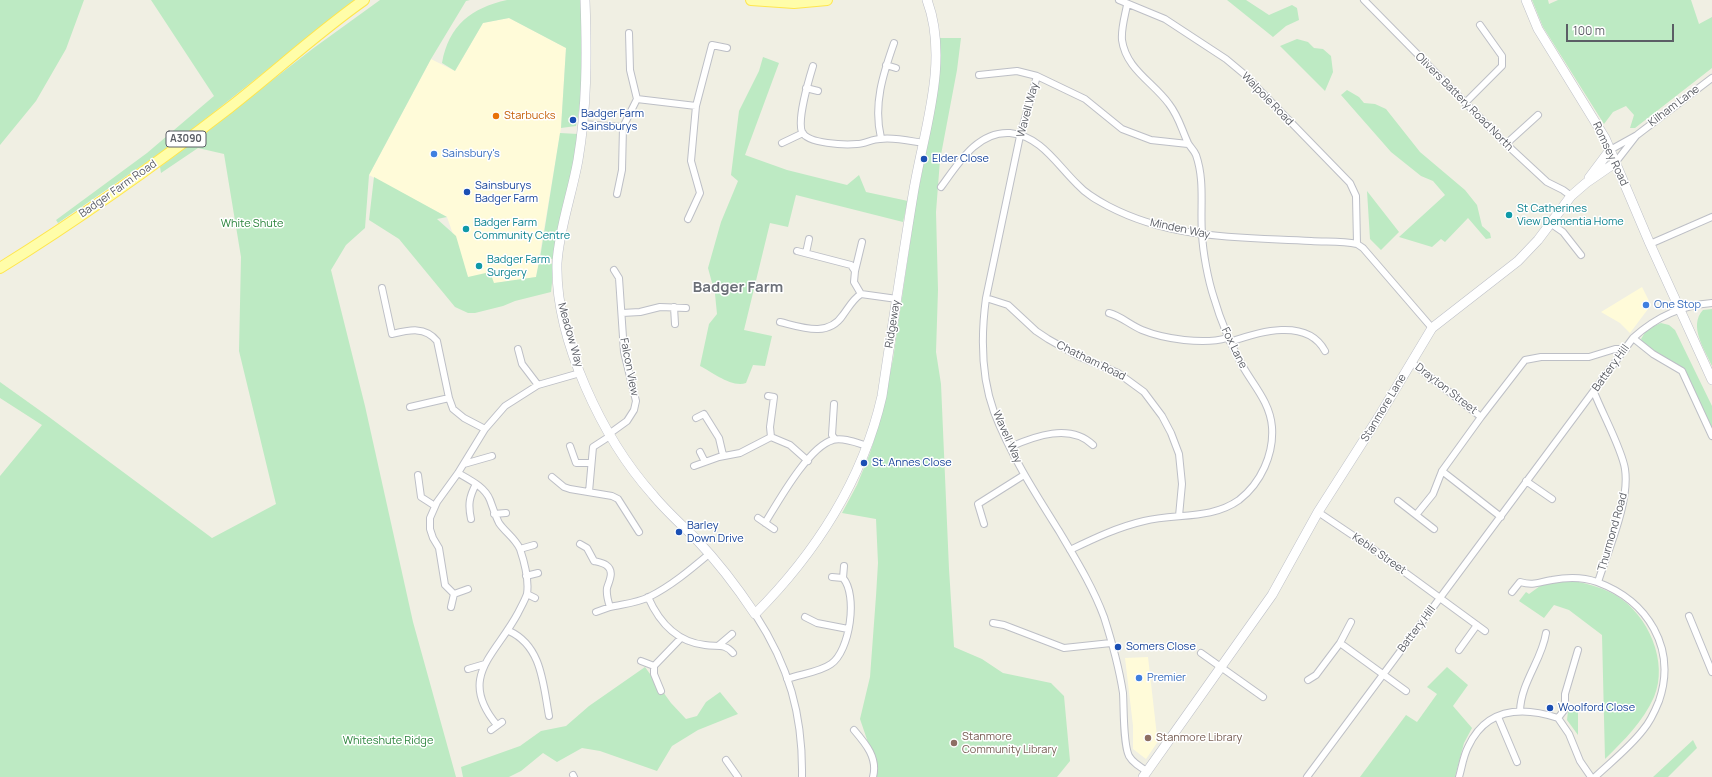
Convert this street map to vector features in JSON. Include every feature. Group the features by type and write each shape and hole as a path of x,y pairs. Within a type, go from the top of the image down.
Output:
{"main road":[{"name":"Badger Farm Road","path":"0,268 44,240 138,175 228,108 364,0"},
{"path":"751,0 794,3 827,0"}],"street":[{"name":"Meadow Way","path":"585,0 586,74 582,124 578,160 557,262 560,305 572,351 595,408 624,458 653,495 709,554 755,614"},
{"name":"Ridgeway","path":"755,614 786,582 821,535 849,488 867,446 882,396 933,88 936,46 934,25 927,0"},
{"name":"Walpole Road","path":"1119,0 1127,5 1139,7 1165,19 1226,59 1244,74 1350,183 1356,196 1357,244"},
{"name":"Olivers Battery Road North","path":"1364,0 1506,144 1547,182 1571,196"},
{"name":"Romsey Road","path":"1526,0 1538,29 1596,122 1610,150 1650,244 1681,309 1712,380"},
{"name":"Fox Lane","path":"1070,550 1105,532 1145,520 1201,515 1228,506 1247,493 1265,469 1271,443 1272,428 1269,412 1228,340 1213,297 1202,235 1202,181 1195,153 1188,144 1182,124 1169,103 1134,67 1129,59 1122,42 1127,5"},
{"path":"1465,103 1502,66 1503,61 1502,56 1480,25"},
{"path":"617,194 622,170 623,127 637,99 630,70 629,33"},
{"path":"881,138 877,121 878,99 886,65 894,43"},
{"path":"688,219 700,193 697,177 691,161 696,106 712,45 727,48"},
{"path":"886,65 896,68"},
{"path":"803,133 802,120 806,88 813,66"},
{"path":"979,74 1017,71 1037,76 1085,99 1122,129 1151,140 1188,144"},
{"name":"Wavell Way","path":"1037,76 1020,136 986,298 982,325 987,379 994,411 1010,447 1024,475 1070,550 1093,592 1103,616 1118,662 1129,755 1145,774"},
{"name":"Kilham Lane","path":"1610,150 1637,135 1712,78"},
{"path":"806,88 818,91"},
{"path":"637,99 696,106"},
{"path":"1506,144 1538,115"},
{"path":"582,124 623,127"},
{"path":"803,133 820,141 845,145 859,144 881,138 923,143"},
{"path":"782,143 803,133"},
{"name":"Minden Way","path":"941,186 963,157 977,143 995,135 1010,133 1043,147 1078,186 1105,205 1141,220 1202,235 1357,244"},
{"name":"Kilham Lane","path":"1615,163 1637,135"},
{"name":"Stanmore Lane","path":"1586,183 1610,150"},
{"name":"Stanmore Lane","path":"1145,774 1222,668 1272,595 1318,512 1432,328 1518,262 1528,252 1571,196 1586,183 1615,163"},
{"path":"1650,244 1712,217"},
{"path":"1550,222 1563,232 1582,255"},
{"path":"806,253 809,239"},
{"path":"862,242 854,282 862,294"},
{"path":"1357,244 1363,248 1432,328"},
{"path":"797,251 847,263 854,267 855,271"},
{"name":"Falcon View","path":"589,492 593,447 627,421 634,410 636,401 624,352 619,278 614,270"},
{"path":"382,288 394,342"},
{"path":"780,322 820,330 827,328 840,320 854,300 862,294 897,299"},
{"name":"Chatham Road","path":"986,298 1008,305 1036,331 1048,339 1078,356 1118,373 1144,392 1162,416 1171,433 1179,454 1182,484 1178,516"},
{"name":"Battery Hill","path":"1307,777 1633,338 1651,322 1681,309 1696,304 1712,304"},
{"path":"622,313 640,312 660,307 686,308"},
{"path":"674,307 674,324"},
{"path":"1109,313 1118,315 1141,330 1164,336 1202,341 1228,340 1291,329 1311,336 1321,343 1325,351"},
{"path":"392,334 411,330 421,330 435,338 442,360 449,398 453,409 464,418 485,429"},
{"path":"1633,338 1654,354 1682,371 1712,436"},
{"path":"518,349 522,364 538,385"},
{"name":"Drayton Street","path":"1416,515 1433,494 1442,471 1525,360 1541,357 1589,357 1615,349 1626,349"},
{"name":"Drayton Street","path":"1411,362 1481,417"},
{"path":"454,594 445,586 439,548 430,529 430,518 435,506 464,464 485,429 505,406 538,385 580,373"},
{"name":"Thurmond Road","path":"1594,392 1622,458 1626,478 1625,496 1598,582"},
{"path":"768,396 774,397 770,437"},
{"path":"410,407 449,398"},
{"path":"834,404 832,435 835,439"},
{"path":"696,418 704,414 719,438 723,455"},
{"path":"1010,447 1037,437 1062,433 1082,436 1093,444"},
{"path":"694,466 723,455 740,453 770,437 790,445 808,461"},
{"path":"765,523 784,492 808,461 824,444 835,439 867,446"},
{"path":"570,446 576,463 591,463"},
{"path":"700,452 705,462"},
{"path":"464,464 492,456"},
{"path":"1442,471 1501,517"},
{"path":"458,473 476,484 490,499 494,514 520,549 526,576 527,594 509,631 485,664 480,677 479,689 485,710 500,724 491,730"},
{"path":"418,475 421,497 435,506"},
{"path":"984,524 978,504 1024,475"},
{"path":"552,477 564,487 618,499 639,532"},
{"path":"1526,481 1552,499"},
{"path":"471,519 468,505 470,495 476,484"},
{"path":"1398,501 1434,529"},
{"name":"Keble Street","path":"1318,512 1373,549 1485,631"},
{"path":"494,514 506,513"},
{"path":"758,518 774,529"},
{"path":"580,544 587,548 594,561 606,565 610,570 612,576 607,588 607,596 610,607"},
{"path":"520,549 534,545"},
{"path":"596,612 648,597 682,576 709,554"},
{"path":"787,679 831,664 843,648 848,629 850,595 843,578 844,566"},
{"path":"526,576 538,574"},
{"path":"832,577 843,578"},
{"path":"1512,592 1520,582 1534,585 1575,578 1598,582 1633,602 1653,625 1659,639 1664,665 1661,694 1651,718 1644,730 1595,777"},
{"path":"454,594 468,589"},
{"path":"451,607 454,594"},
{"path":"527,594 535,598"},
{"path":"648,597 663,623 681,638 694,644 719,645 729,648 733,653"},
{"path":"755,614 775,647 787,679 801,738 802,777"},
{"path":"805,616 817,623 848,629"},
{"path":"1689,616 1712,672"},
{"path":"1308,680 1316,674 1340,643 1351,622"},
{"path":"994,623 1004,625 1064,648 1111,643"},
{"path":"1459,650 1477,625"},
{"path":"509,631 521,637 536,658 549,716"},
{"path":"1520,711 1523,693 1532,668 1539,656 1546,633"},
{"path":"719,645 732,634"},
{"path":"661,691 654,674 654,666 681,638"},
{"path":"1340,643 1406,691"},
{"path":"1558,718 1565,709 1565,694 1578,650"},
{"path":"1201,653 1263,697"},
{"path":"641,661 654,666"},
{"path":"468,669 485,664"},
{"path":"1459,777 1464,756 1476,734 1486,724 1513,711 1532,711 1558,718 1569,734 1580,761 1591,777"},
{"path":"1498,717 1517,762"},
{"path":"854,730 869,749 874,765 873,777"},
{"path":"726,760 738,777"}],"shaded area":[{"path":"509,18 566,48 561,128 536,277 494,283 468,277 447,217 369,175 431,59 455,71 483,23"},
{"path":"1642,287 1651,305 1630,333 1620,323 1601,312"},
{"path":"1148,657 1157,736 1159,740 1146,759 1133,749 1133,726 1125,658"}],"green space":[{"path":"0,0 84,0 66,49 36,101 0,145"},
{"path":"151,0 355,0 179,140 58,223 56,220 147,153 214,96"},
{"path":"380,0 470,0 466,1 431,59 369,175 365,228 346,245 331,270 365,406 413,622 456,777 0,777 0,476 42,425 0,398 0,382 212,538 276,504 239,351 241,257 224,154 198,148 161,173 160,167 315,47"},
{"path":"507,0 582,0 583,79 576,126 561,128 566,48 509,18 483,23 455,71 442,63 450,38 456,28 464,20 472,13 494,3"},
{"path":"1227,0 1246,0 1269,15 1292,5 1297,8 1299,20 1286,26 1273,37"},
{"path":"1532,0 1548,0 1549,4 1558,0 1691,0 1699,24 1712,17 1712,68 1635,128 1630,128 1634,115 1626,106 1613,112 1604,124 1543,27"},
{"path":"940,38 961,38 957,70 940,160 936,212 938,290 936,352 941,384 954,647 982,659 1003,673 1051,683 1064,696 1070,761 1057,777 875,777 875,763 860,719 870,677 878,563 876,519 842,513 857,485 870,453 880,420 893,359 916,202 935,107"},
{"path":"1297,39 1308,42 1314,48 1323,49 1331,56 1333,72 1325,91 1280,46"},
{"path":"763,57 779,63 745,155 787,170 847,185 859,175 866,192 908,201 903,222 796,195 788,227 770,223 744,330 772,336 765,366 753,365 746,383 740,384 728,381 700,366 709,324 717,314 715,294 708,268 721,222 738,181 731,175 739,111 759,71"},
{"path":"1347,90 1359,97 1364,103 1375,104 1386,109 1420,152 1465,190 1477,205 1482,226 1490,233 1491,238 1486,239 1468,218 1445,242 1441,239 1432,247 1399,237 1445,195 1433,181 1421,176 1391,152 1341,95"},
{"path":"560,133 578,134 569,190 554,259 540,258"},
{"path":"374,177 447,217 437,219 456,236 468,277 490,272 494,283 536,277 539,262 554,264 551,292 475,313 468,313 455,307 399,239 369,220"},
{"path":"1367,191 1399,232 1381,250 1370,239"},
{"path":"1712,309 1712,366 1699,338 1697,323 1703,310"},
{"path":"1661,323 1669,325 1675,330 1712,406 1712,438 1679,368 1643,343 1641,339 1647,329"},
{"path":"1574,581 1607,591 1628,604 1646,627 1653,640 1657,655 1659,669 1658,683 1650,706 1639,723 1605,759 1602,635 1569,610 1554,605 1544,618 1519,601 1526,592 1529,594 1540,586 1553,582"},
{"path":"645,667 671,703 686,719 697,716 706,702 720,692 738,714 698,730 672,746 657,771 600,751 582,748 557,762 543,753 521,771 509,777 463,777 461,767 520,746 541,731 566,726 589,706"},
{"path":"1447,667 1468,685 1453,706 1472,728 1464,743 1455,777 1360,777 1406,715 1417,722 1437,694 1427,687"},
{"path":"1578,709 1578,735 1567,720 1568,711"},
{"path":"1693,740 1697,748 1668,777 1653,777"}],"place":[{"name":"Starbucks","path":"496,116"},
{"name":"Badger Farm Sainsburys","path":"573,120"},
{"name":"Sainsbury's","path":"434,154"},
{"name":"Elder Close","path":"924,159"},
{"name":"Sainsburys Badger Farm","path":"467,192"},
{"name":"St Catherines View Dementia Home","path":"1509,215"},
{"name":"Badger Farm Community Centre","path":"466,229"},
{"name":"Badger Farm Surgery","path":"479,266"},
{"name":"One Stop","path":"1646,305"},
{"name":"St. Annes Close","path":"864,463"},
{"name":"Barley Down Drive","path":"679,532"},
{"name":"Somers Close","path":"1118,647"},
{"name":"Premier","path":"1139,678"},
{"name":"Woolford Close","path":"1550,708"},
{"name":"Stanmore Library","path":"1148,738"},
{"name":"Stanmore Community Library","path":"954,743"}],"district":[{"name":"Badger Farm","path":"738,288"}],"park label":[{"name":"White Shute","path":"252,224"},
{"name":"Whiteshute Ridge","path":"388,741"}]}
